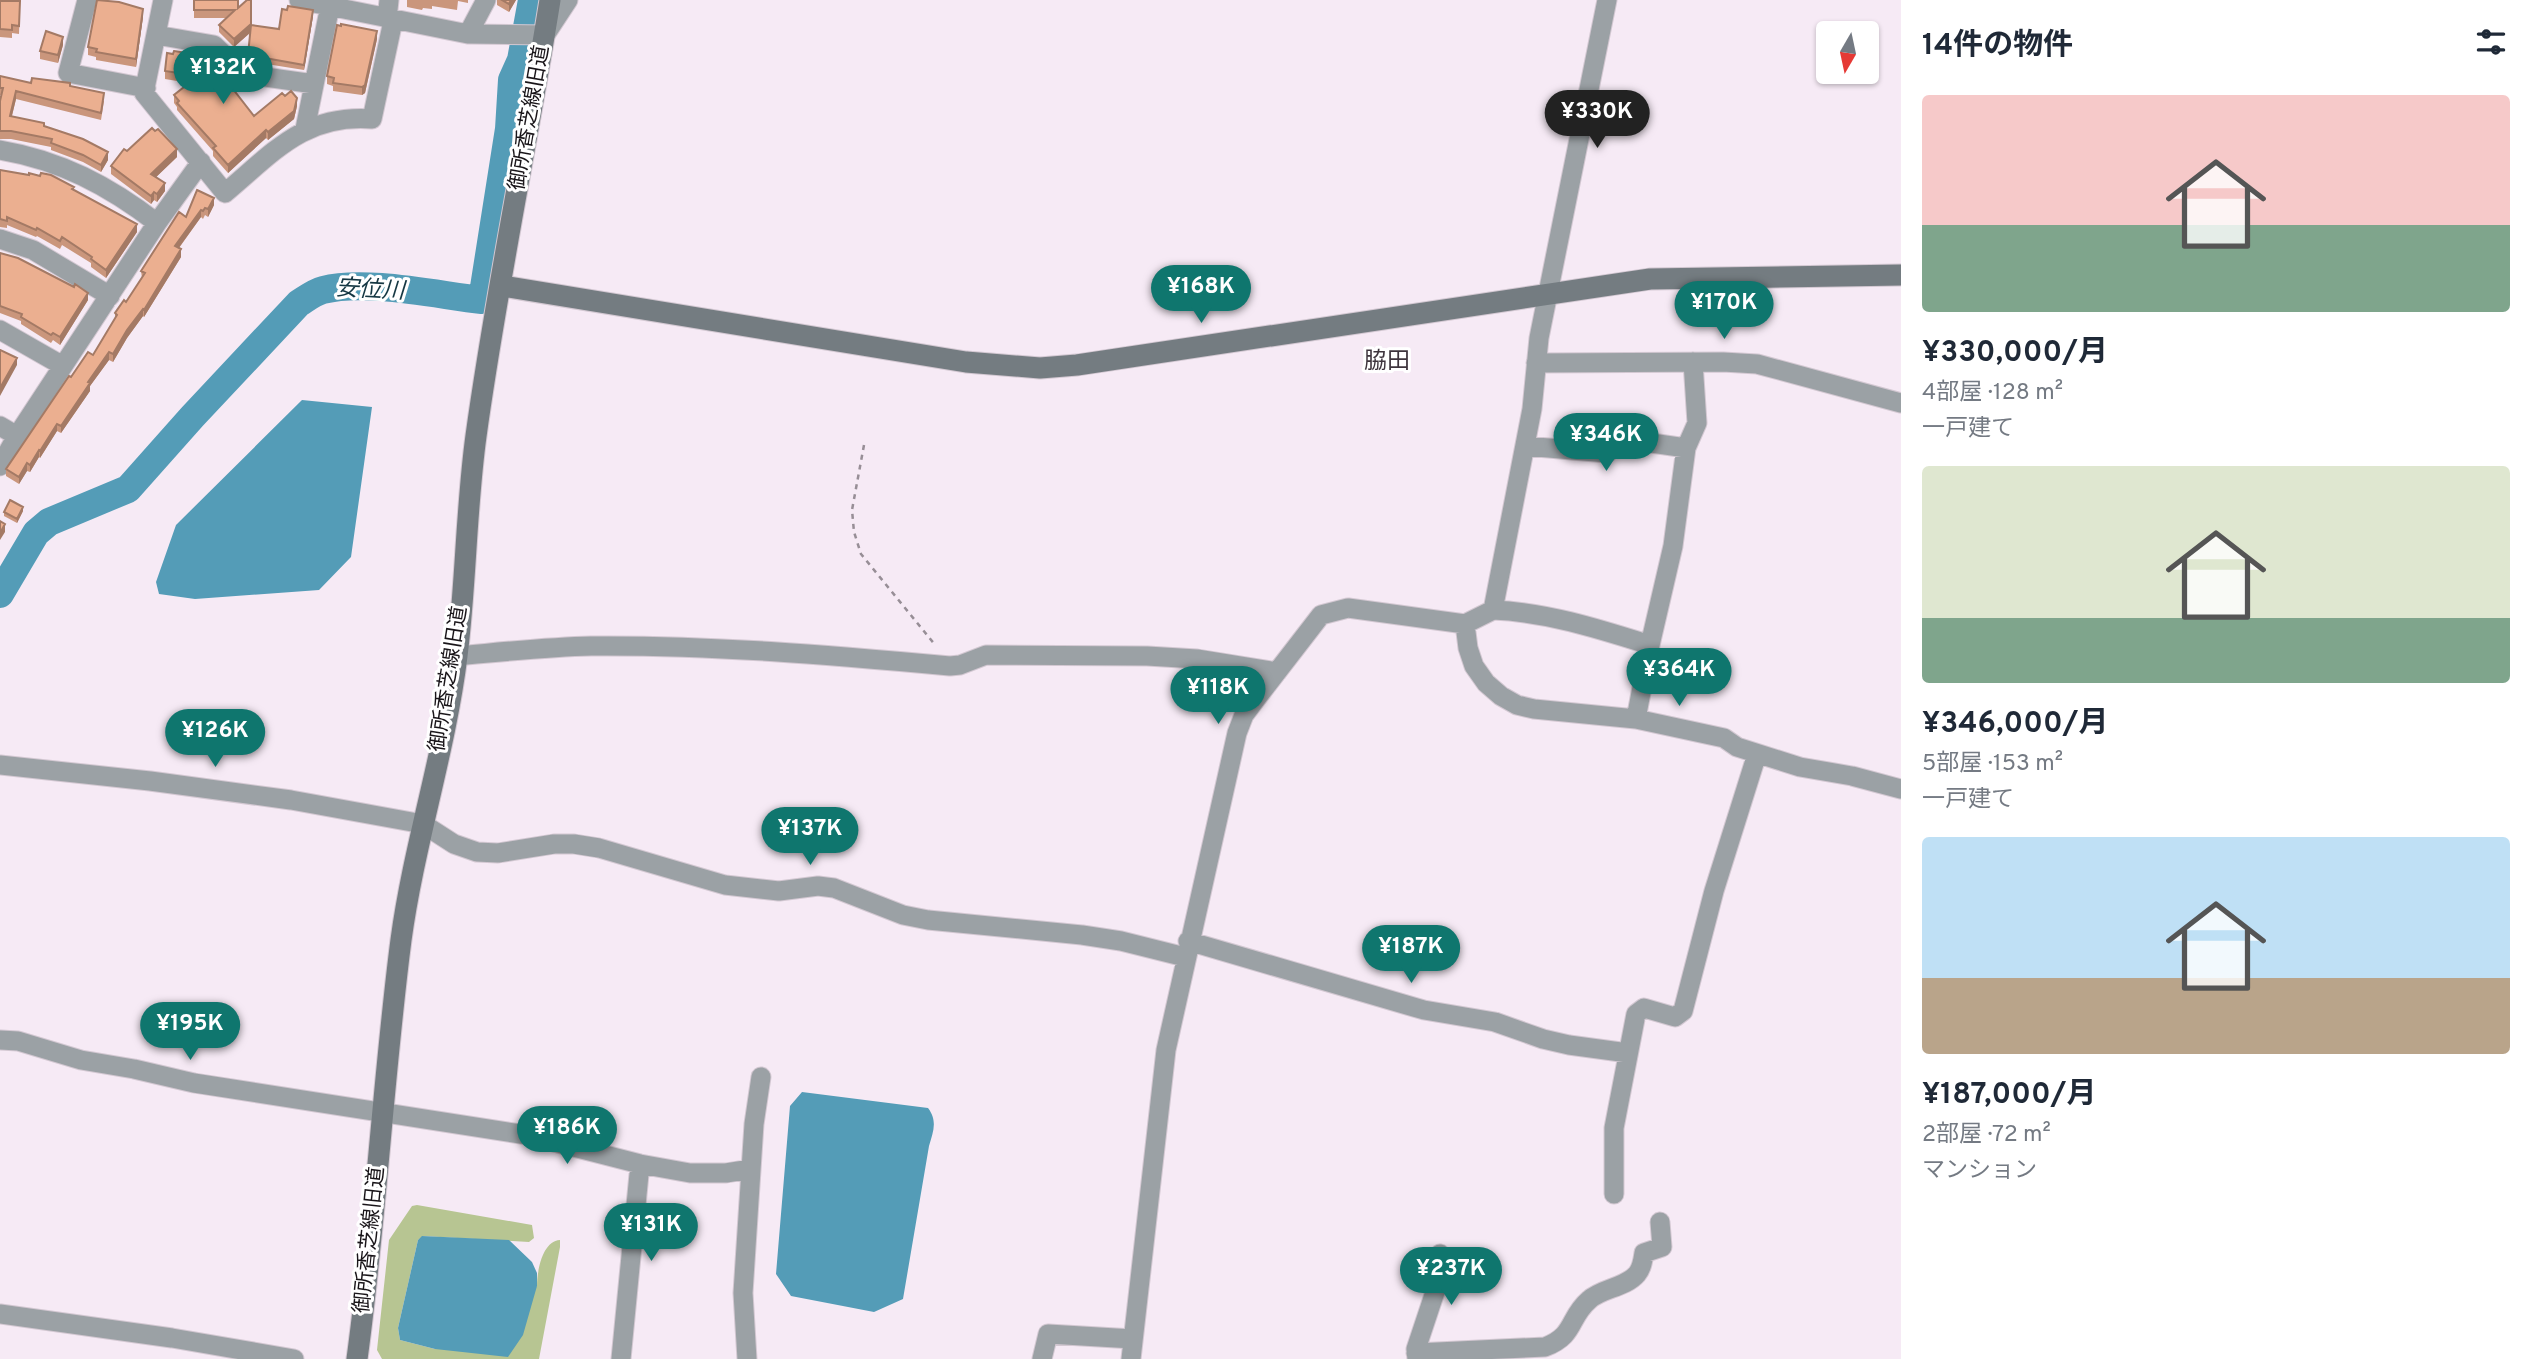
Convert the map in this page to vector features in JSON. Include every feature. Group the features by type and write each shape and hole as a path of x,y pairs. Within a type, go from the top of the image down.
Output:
{"street":[{"path":"87,0 68,74 145,88"},
{"path":"163,0 144,93 225,193 305,129 330,120 372,120 390,13"},
{"path":"468,34 486,0"},
{"name":"御所香芝線旧道","path":"357,1359 371,1258 383,1111 402,938 422,824 450,703 457,656 475,441 541,35 550,0"},
{"path":"305,129 314,84 316,3 390,13 468,34 510,36 541,35 568,0"},
{"path":"1493,610 1532,409 1536,363 1548,293 1607,0"},
{"path":"156,35 214,45 244,74 314,84"},
{"path":"0,150 46,160 100,183 156,223"},
{"path":"0,466 8,431 63,366 156,223 201,162"},
{"path":"0,239 33,250 110,296"},
{"path":"502,286 966,362 1040,368 1077,365 1548,293 1676,277 1901,275"},
{"path":"0,330 63,366"},
{"path":"1636,719 1672,546 1686,448 1697,423 1693,362"},
{"path":"1536,363 1756,364 1901,403"},
{"path":"1525,446 1607,453 1609,437 1686,448"},
{"path":"1042,1359 1048,1334 1132,1349 1161,1084 1187,949 1237,733 1244,715 1321,615 1348,608 1465,624 1493,610 1515,611 1586,626 1650,645"},
{"path":"1465,624 1474,666 1486,683 1517,705 1636,719 1724,738 1737,747 1809,769 1852,776 1901,789"},
{"path":"457,656 564,647 683,647 794,652 950,666 986,655 1147,656 1197,659 1277,672"},
{"path":"1614,1194 1614,1128 1636,1014 1644,1008 1675,1017 1683,1011 1714,891 1757,754"},
{"path":"0,765 222,790 422,824 454,844 477,852 575,844 599,848 725,885 779,891 818,886 834,888 903,915 1187,949 1424,1010 1495,1022 1543,1039 1628,1053"},
{"path":"0,1040 18,1041 81,1060 194,1083 527,1135 640,1164 690,1173 751,1169"},
{"path":"747,1359 743,1293 754,1124 761,1077"},
{"path":"621,1359 640,1164"},
{"path":"1440,1254 1436,1289 1417,1356 1545,1347 1559,1341 1568,1332 1583,1305 1592,1297 1639,1273 1644,1253 1662,1247 1660,1222"},
{"path":"0,1314 196,1341 294,1359"}],"path":[{"path":"864,445 852,510 854,532 861,554 895,593 950,666"}],"green space":[{"path":"412,1206 532,1225 534,1238 529,1242 423,1236 418,1240 398,1328 400,1340 435,1349 537,1286 545,1251 560,1240 539,1359 382,1359 377,1350 389,1240"}],"water":[{"path":"302,400 372,407 351,557 319,590 195,599 159,594 156,582 176,525"},
{"path":"802,1092 928,1108 933,1117 933,1131 903,1299 874,1312 791,1296 776,1274 790,1106"},
{"path":"422,1236 509,1240 532,1262 537,1273 537,1286 523,1335 508,1357 435,1349 400,1340 398,1328 418,1240"}],"building":[{"path":"97,0 119,2 143,9 136,59 96,52 97,49 88,47"},
{"path":"194,0 238,0 238,8 251,0 251,24 234,39 219,25 235,10 194,10"},
{"path":"0,1 20,1 19,26 12,25 12,30 0,29"},
{"path":"288,6 313,10 304,65 248,55 251,25 279,29 282,9 287,10"},
{"path":"337,25 377,31 365,85 362,87 333,83 334,78 327,76"},
{"path":"46,31 63,37 58,55 40,51"},
{"path":"174,51 213,57 212,62 254,116 282,93 285,96 291,91 297,98 294,111 268,132 266,130 228,165 213,148 216,146 177,103 179,101 174,95 198,76 165,71 167,53 173,54"},
{"path":"0,76 31,83 32,78 70,83 70,86 104,93 101,113 16,91 10,116 44,123 44,126 83,139 108,152 101,165 51,143 52,139 0,131 3,88 0,88"},
{"path":"152,128 155,131 158,129 177,149 151,174 165,183 157,194 154,192 151,196 111,166 124,149 127,151"},
{"path":"0,170 29,175 51,175 137,224 106,270 62,237 60,241 37,228 36,230 7,217 7,221 0,219"},
{"path":"197,190 214,198 208,209 201,210 175,246 181,249 144,310 127,330 113,354 109,352 61,426 57,424 30,465 27,463 19,477 6,469 69,376 71,377 88,352 93,355 117,315 115,313 124,300 126,302 145,273 141,271 179,212 186,217"},
{"path":"0,253 18,258 74,287 75,284 88,293 60,337 53,333 51,335 21,317 22,314 0,306"},
{"path":"0,350 17,358 0,388"},
{"path":"10,500 23,507 17,519 4,512"}],"waterway":[{"name":"安位川","path":"0,594 36,533 49,522 128,489 299,303 311,295 323,290 360,286 482,300 509,129 512,80 521,60 532,0"}],"district":[{"name":"脇田","path":"1387,362"}]}
